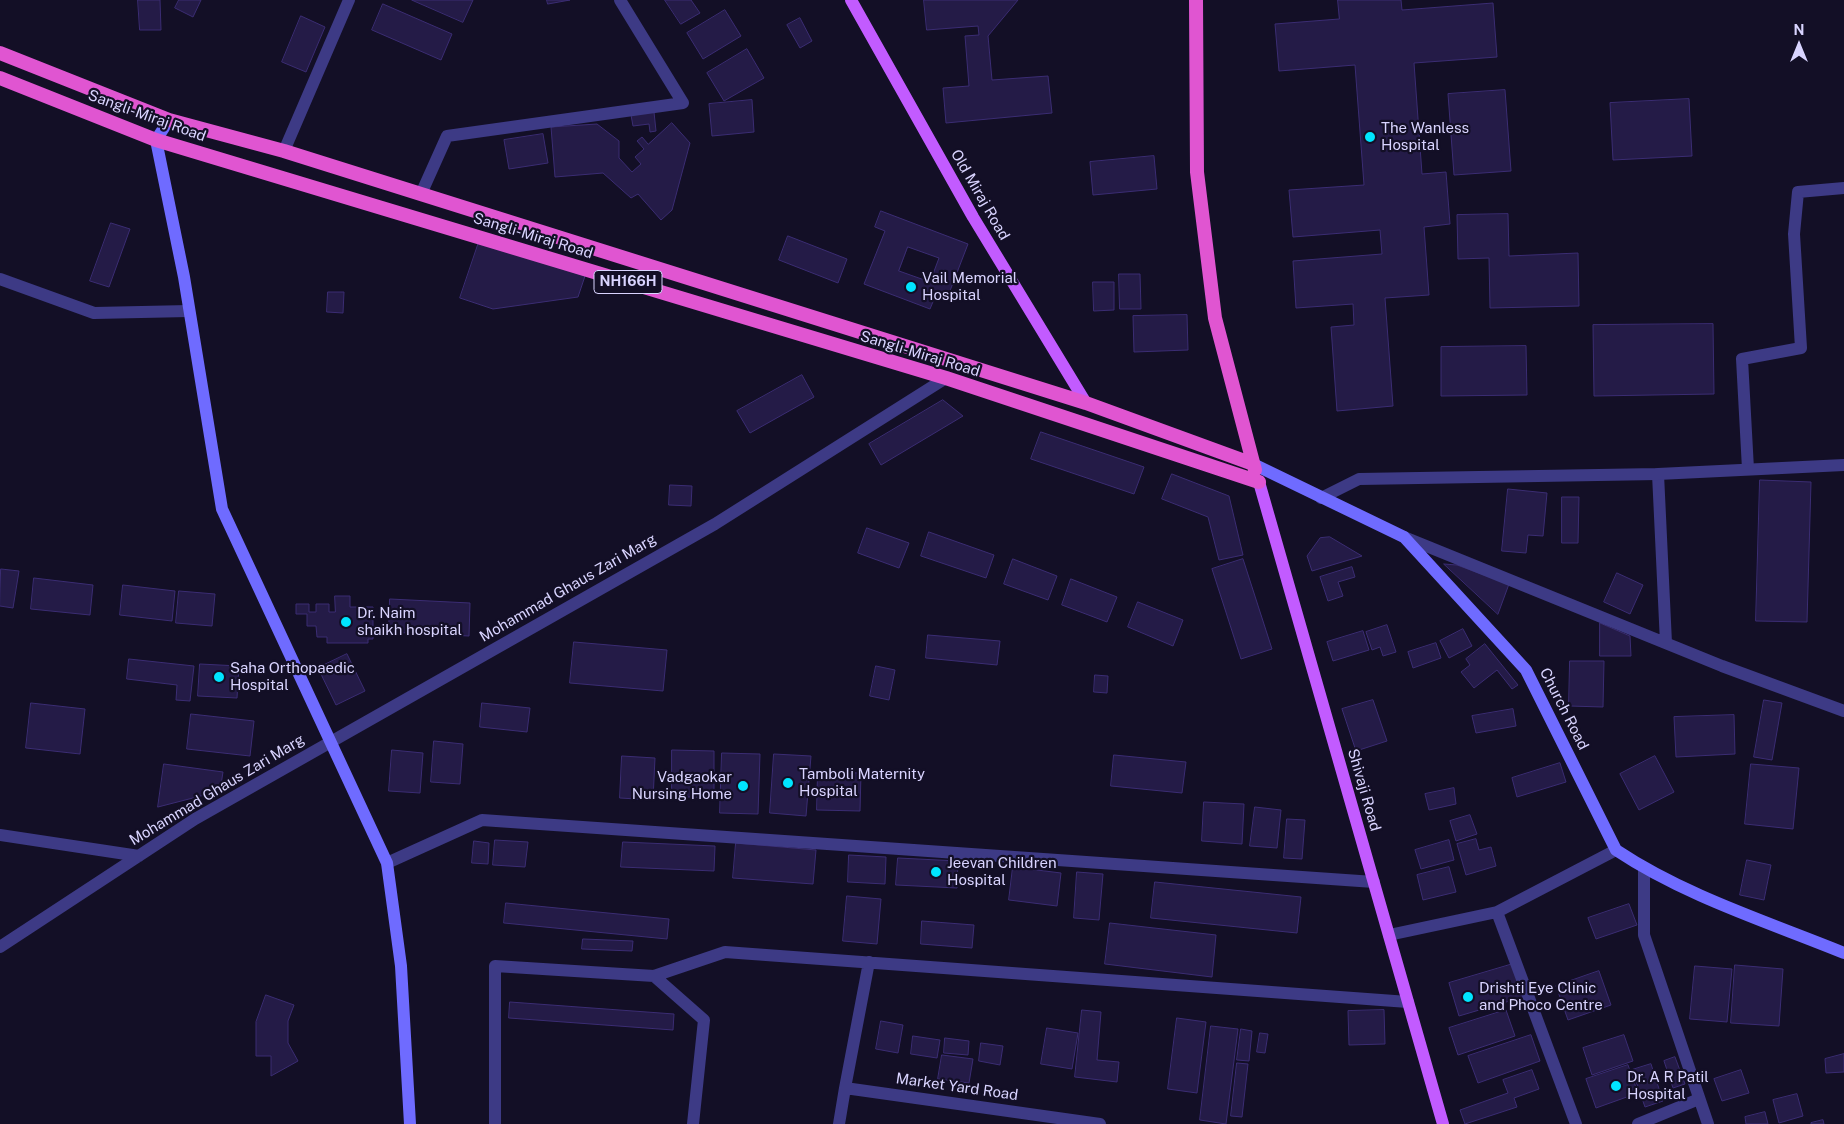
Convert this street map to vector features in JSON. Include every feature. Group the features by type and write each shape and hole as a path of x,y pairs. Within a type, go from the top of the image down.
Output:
{"highway":[{"name":"Shivaji Road","path":"1196,0 1196,172 1215,318 1258,482"},
{"name":"Sangli-Miraj Road","path":"0,53 169,120 284,151 1086,404 1253,464"},
{"name":"Sangli-Miraj Road","path":"0,78 156,140 946,378 1258,482"}],"main road":[{"name":"Old Miraj Road","path":"850,0 972,217 1086,404"},
{"path":"169,120 156,140 189,311 222,509 387,863 401,966 410,1124"},
{"name":"Church Road","path":"1253,464 1404,537 1526,670 1616,850"},
{"name":"Shivaji Road","path":"1258,482 1444,1124"},
{"path":"1616,850 1644,868 1734,909 1844,953"}],"street":[{"path":"284,151 349,0"},
{"path":"421,194 447,136 682,103 620,0"},
{"path":"1748,469 1742,360 1801,348 1794,234 1798,192 1844,188"},
{"path":"0,280 94,313 189,311"},
{"name":"Mohammad Ghaus Zari Marg","path":"0,947 195,819 714,524 946,378"},
{"path":"1321,498 1359,479 1658,474 1844,465"},
{"path":"1658,474 1666,643"},
{"path":"1404,537 1666,643 1844,711"},
{"path":"387,863 482,820 1374,882"},
{"path":"0,835 139,856"},
{"path":"1389,934 1497,912 1616,850"},
{"path":"1644,868 1644,935 1708,1124"},
{"path":"1497,912 1576,1124"},
{"path":"495,1124 495,966 654,976 725,952 1408,1002"},
{"path":"839,1124 869,962"},
{"path":"654,976 704,1020 692,1124"},
{"name":"Market Yard Road","path":"845,1088 1100,1124"},
{"path":"1638,1124 1699,1099"}],"building":[{"path":"138,0 160,0 161,30 140,30"},
{"path":"179,0 201,0 193,17 175,8"},
{"path":"412,0 473,0 463,22"},
{"path":"547,0 570,0 548,4"},
{"path":"665,0 691,0 700,13 681,24"},
{"path":"924,0 1018,0 988,36 992,80 1048,76 1052,113 946,123 943,88 969,86 965,36 979,35 978,26 927,30"},
{"path":"1338,0 1401,0 1402,10 1493,3 1497,57 1414,63 1422,174 1446,172 1450,224 1424,227 1429,295 1385,298 1393,406 1337,411 1331,327 1354,325 1353,304 1296,308 1293,261 1382,254 1380,230 1293,237 1289,190 1364,185 1355,65 1279,71 1275,24 1339,19"},
{"path":"383,4 452,34 441,60 372,30"},
{"path":"725,10 741,36 703,59 687,33"},
{"path":"301,16 325,27 306,72 282,62"},
{"path":"800,18 812,41 800,48 787,25"},
{"path":"747,49 764,78 724,101 707,73"},
{"path":"1505,90 1511,171 1454,175 1448,94"},
{"path":"1689,99 1692,156 1613,160 1610,103"},
{"path":"752,100 754,132 712,136 709,104"},
{"path":"654,112 656,131 650,132 649,124 633,126 631,115"},
{"path":"672,123 690,143 672,210 661,220 638,194 631,198 603,173 555,177 551,127 597,124 619,141 619,158 632,172 641,164 635,157 644,149 637,141 642,137 648,144"},
{"path":"543,134 548,163 509,169 504,140"},
{"path":"1154,156 1157,189 1093,195 1090,162"},
{"path":"881,211 968,244 948,296 937,292 930,309 864,284 885,231 875,227","holes":["908,247 939,258 930,282 899,271"]},
{"path":"1508,214 1509,256 1578,253 1579,306 1490,308 1489,258 1458,259 1457,215"},
{"path":"111,223 130,229 109,287 90,281"},
{"path":"788,236 847,259 838,283 779,260"},
{"path":"480,239 585,276 578,297 493,309 460,298"},
{"path":"1119,274 1140,274 1141,309 1120,309"},
{"path":"1093,282 1114,282 1114,310 1094,311"},
{"path":"328,292 344,292 343,313 327,312"},
{"path":"1187,315 1188,350 1134,352 1133,316"},
{"path":"1713,324 1714,394 1594,396 1593,325"},
{"path":"1526,346 1527,395 1441,396 1441,347"},
{"path":"802,375 814,397 750,433 737,411"},
{"path":"943,400 963,416 881,465 869,444"},
{"path":"1041,432 1144,467 1134,494 1031,459"},
{"path":"1172,474 1229,496 1243,555 1219,560 1208,517 1162,499"},
{"path":"1760,480 1811,482 1807,622 1756,621"},
{"path":"670,485 692,486 691,506 669,505"},
{"path":"1508,489 1547,493 1543,536 1528,535 1526,553 1502,551"},
{"path":"1562,497 1579,497 1578,543 1562,543"},
{"path":"867,528 909,543 899,568 858,553"},
{"path":"929,532 994,555 986,578 921,556"},
{"path":"1330,537 1362,556 1312,571 1307,556 1320,538"},
{"path":"1013,559 1057,576 1048,600 1004,584"},
{"path":"1243,559 1272,649 1241,659 1212,569"},
{"path":"1444,564 1457,565 1509,584 1498,614"},
{"path":"1352,567 1355,577 1338,582 1343,596 1328,601 1320,577"},
{"path":"1,569 19,571 13,608 0,606"},
{"path":"1617,573 1643,585 1630,614 1604,602"},
{"path":"34,578 93,585 90,615 31,609"},
{"path":"1071,579 1117,597 1107,622 1062,605"},
{"path":"123,585 175,591 172,621 120,615"},
{"path":"179,591 215,594 212,626 176,623"},
{"path":"335,596 350,596 350,607 373,607 373,639 368,639 368,643 327,643 327,637 317,637 316,626 307,626 307,614 296,614 296,604 309,604 309,612 316,612 316,604 329,604 329,612 335,612"},
{"path":"390,599 470,603 469,636 389,632"},
{"path":"1138,602 1183,620 1173,646 1128,627"},
{"path":"1600,623 1630,636 1631,656 1600,656"},
{"path":"1387,625 1396,652 1383,656 1380,647 1372,650 1366,632"},
{"path":"1463,629 1472,646 1449,658 1440,641"},
{"path":"1363,631 1369,650 1333,661 1327,642"},
{"path":"928,635 1000,641 997,665 926,658"},
{"path":"574,642 667,650 663,691 570,683"},
{"path":"1436,643 1441,658 1413,668 1408,652"},
{"path":"1485,644 1518,685 1512,689 1497,670 1474,688 1461,672 1470,665 1466,659"},
{"path":"347,654 365,691 336,705 318,668"},
{"path":"129,659 194,666 190,701 176,700 177,685 127,679"},
{"path":"1570,661 1604,661 1603,707 1569,706"},
{"path":"200,664 239,666 237,698 198,696"},
{"path":"876,666 895,670 889,700 870,696"},
{"path":"1095,675 1108,676 1107,693 1094,692"},
{"path":"1373,700 1387,741 1356,751 1342,709"},
{"path":"1764,700 1782,703 1772,760 1754,757"},
{"path":"31,703 85,709 80,754 26,748"},
{"path":"482,703 530,708 527,732 480,727"},
{"path":"1513,709 1516,726 1476,733 1472,716"},
{"path":"191,714 254,721 250,756 187,749"},
{"path":"1734,715 1735,754 1676,757 1674,717"},
{"path":"434,741 463,744 460,784 431,782"},
{"path":"392,750 423,753 420,793 389,791"},
{"path":"672,750 714,751 714,797 672,797"},
{"path":"722,753 760,754 758,814 720,813"},
{"path":"774,754 811,756 806,816 770,813"},
{"path":"1114,755 1186,762 1182,793 1111,786"},
{"path":"622,756 655,758 653,800 620,798"},
{"path":"1655,756 1674,792 1639,810 1620,774"},
{"path":"1560,763 1566,782 1517,797 1512,778"},
{"path":"164,764 223,772 220,791 158,807"},
{"path":"1751,764 1799,768 1793,829 1745,824"},
{"path":"818,772 861,773 860,811 817,810"},
{"path":"1454,788 1456,804 1429,810 1425,794"},
{"path":"1204,802 1244,804 1242,844 1202,841"},
{"path":"1255,807 1281,810 1277,848 1250,846"},
{"path":"1470,815 1477,834 1456,841 1450,821"},
{"path":"1287,819 1305,820 1302,859 1284,858"},
{"path":"1476,839 1479,850 1491,847 1496,866 1466,875 1457,844"},
{"path":"495,840 528,842 525,867 493,865"},
{"path":"1449,840 1454,860 1421,869 1415,850"},
{"path":"474,841 489,843 488,864 472,863"},
{"path":"623,842 715,846 714,871 621,867"},
{"path":"736,843 816,850 813,884 733,878"},
{"path":"849,855 886,857 885,884 848,882"},
{"path":"898,858 958,861 957,888 896,885"},
{"path":"1747,860 1771,865 1764,900 1740,895"},
{"path":"1013,867 1061,873 1057,906 1009,900"},
{"path":"1449,867 1456,892 1423,900 1417,875"},
{"path":"1077,872 1103,874 1099,920 1074,918"},
{"path":"1155,882 1301,897 1297,933 1151,918"},
{"path":"847,896 881,899 877,944 843,941"},
{"path":"506,903 669,919 667,939 504,923"},
{"path":"1629,904 1637,925 1596,939 1588,918"},
{"path":"922,921 974,925 972,948 921,944"},
{"path":"1110,923 1216,935 1212,977 1105,964"},
{"path":"583,939 633,941 632,951 582,949"},
{"path":"1513,964 1523,997 1459,1016 1449,983"},
{"path":"1735,965 1783,969 1779,1026 1731,1023"},
{"path":"1695,966 1732,969 1727,1022 1690,1019"},
{"path":"1599,971 1611,1005 1568,1020 1556,986"},
{"path":"266,995 294,1005 288,1021 288,1043 298,1061 271,1076 271,1056 256,1056 256,1022"},
{"path":"510,1002 674,1014 673,1030 509,1018"},
{"path":"1082,1010 1101,1012 1097,1060 1119,1062 1117,1082 1075,1077"},
{"path":"1384,1010 1385,1044 1349,1045 1348,1011"},
{"path":"1506,1010 1515,1036 1458,1055 1449,1028"},
{"path":"1177,1018 1206,1022 1197,1093 1168,1089"},
{"path":"881,1021 903,1025 898,1053 876,1049"},
{"path":"1211,1026 1238,1029 1226,1124 1200,1120"},
{"path":"1047,1028 1078,1033 1072,1069 1041,1064"},
{"path":"1241,1029 1252,1031 1249,1061 1237,1060"},
{"path":"1260,1033 1268,1034 1265,1053 1257,1052"},
{"path":"1531,1035 1540,1061 1478,1083 1468,1056"},
{"path":"1624,1035 1633,1061 1592,1075 1583,1048"},
{"path":"913,1036 940,1040 937,1058 911,1054"},
{"path":"945,1038 969,1041 968,1055 944,1053"},
{"path":"981,1043 1003,1046 1000,1065 979,1061"},
{"path":"1844,1054 1844,1072 1826,1073 1825,1059"},
{"path":"942,1055 973,1059 969,1083 938,1079"},
{"path":"1675,1057 1685,1084 1673,1088 1664,1061"},
{"path":"1237,1063 1248,1064 1242,1117 1231,1116"},
{"path":"1651,1064 1663,1101 1645,1107 1632,1070"},
{"path":"1628,1065 1638,1093 1596,1108 1586,1079"},
{"path":"1532,1070 1539,1089 1514,1098 1517,1107 1465,1124 1460,1110 1508,1093 1503,1080"},
{"path":"1741,1070 1749,1093 1722,1101 1714,1079"},
{"path":"1797,1094 1803,1116 1779,1123 1773,1100"},
{"path":"1765,1112 1768,1124 1746,1124 1745,1117"},
{"path":"1823,1120 1824,1124 1811,1124 1811,1123"}],"place":[{"name":"The Wanless Hospital","path":"1370,137"},
{"name":"Vail Memorial Hospital","path":"911,287"},
{"name":"Dr. Naim shaikh hospital","path":"346,622"},
{"name":"Saha Orthopaedic Hospital","path":"219,677"},
{"name":"Tamboli Maternity Hospital","path":"788,783"},
{"name":"Vadgaokar Nursing Home","path":"743,786"},
{"name":"Jeevan Children Hospital","path":"936,872"},
{"name":"Drishti Eye Clinic and Phoco Centre","path":"1468,997"},
{"name":"Dr. A R Patil Hospital","path":"1616,1086"}]}
